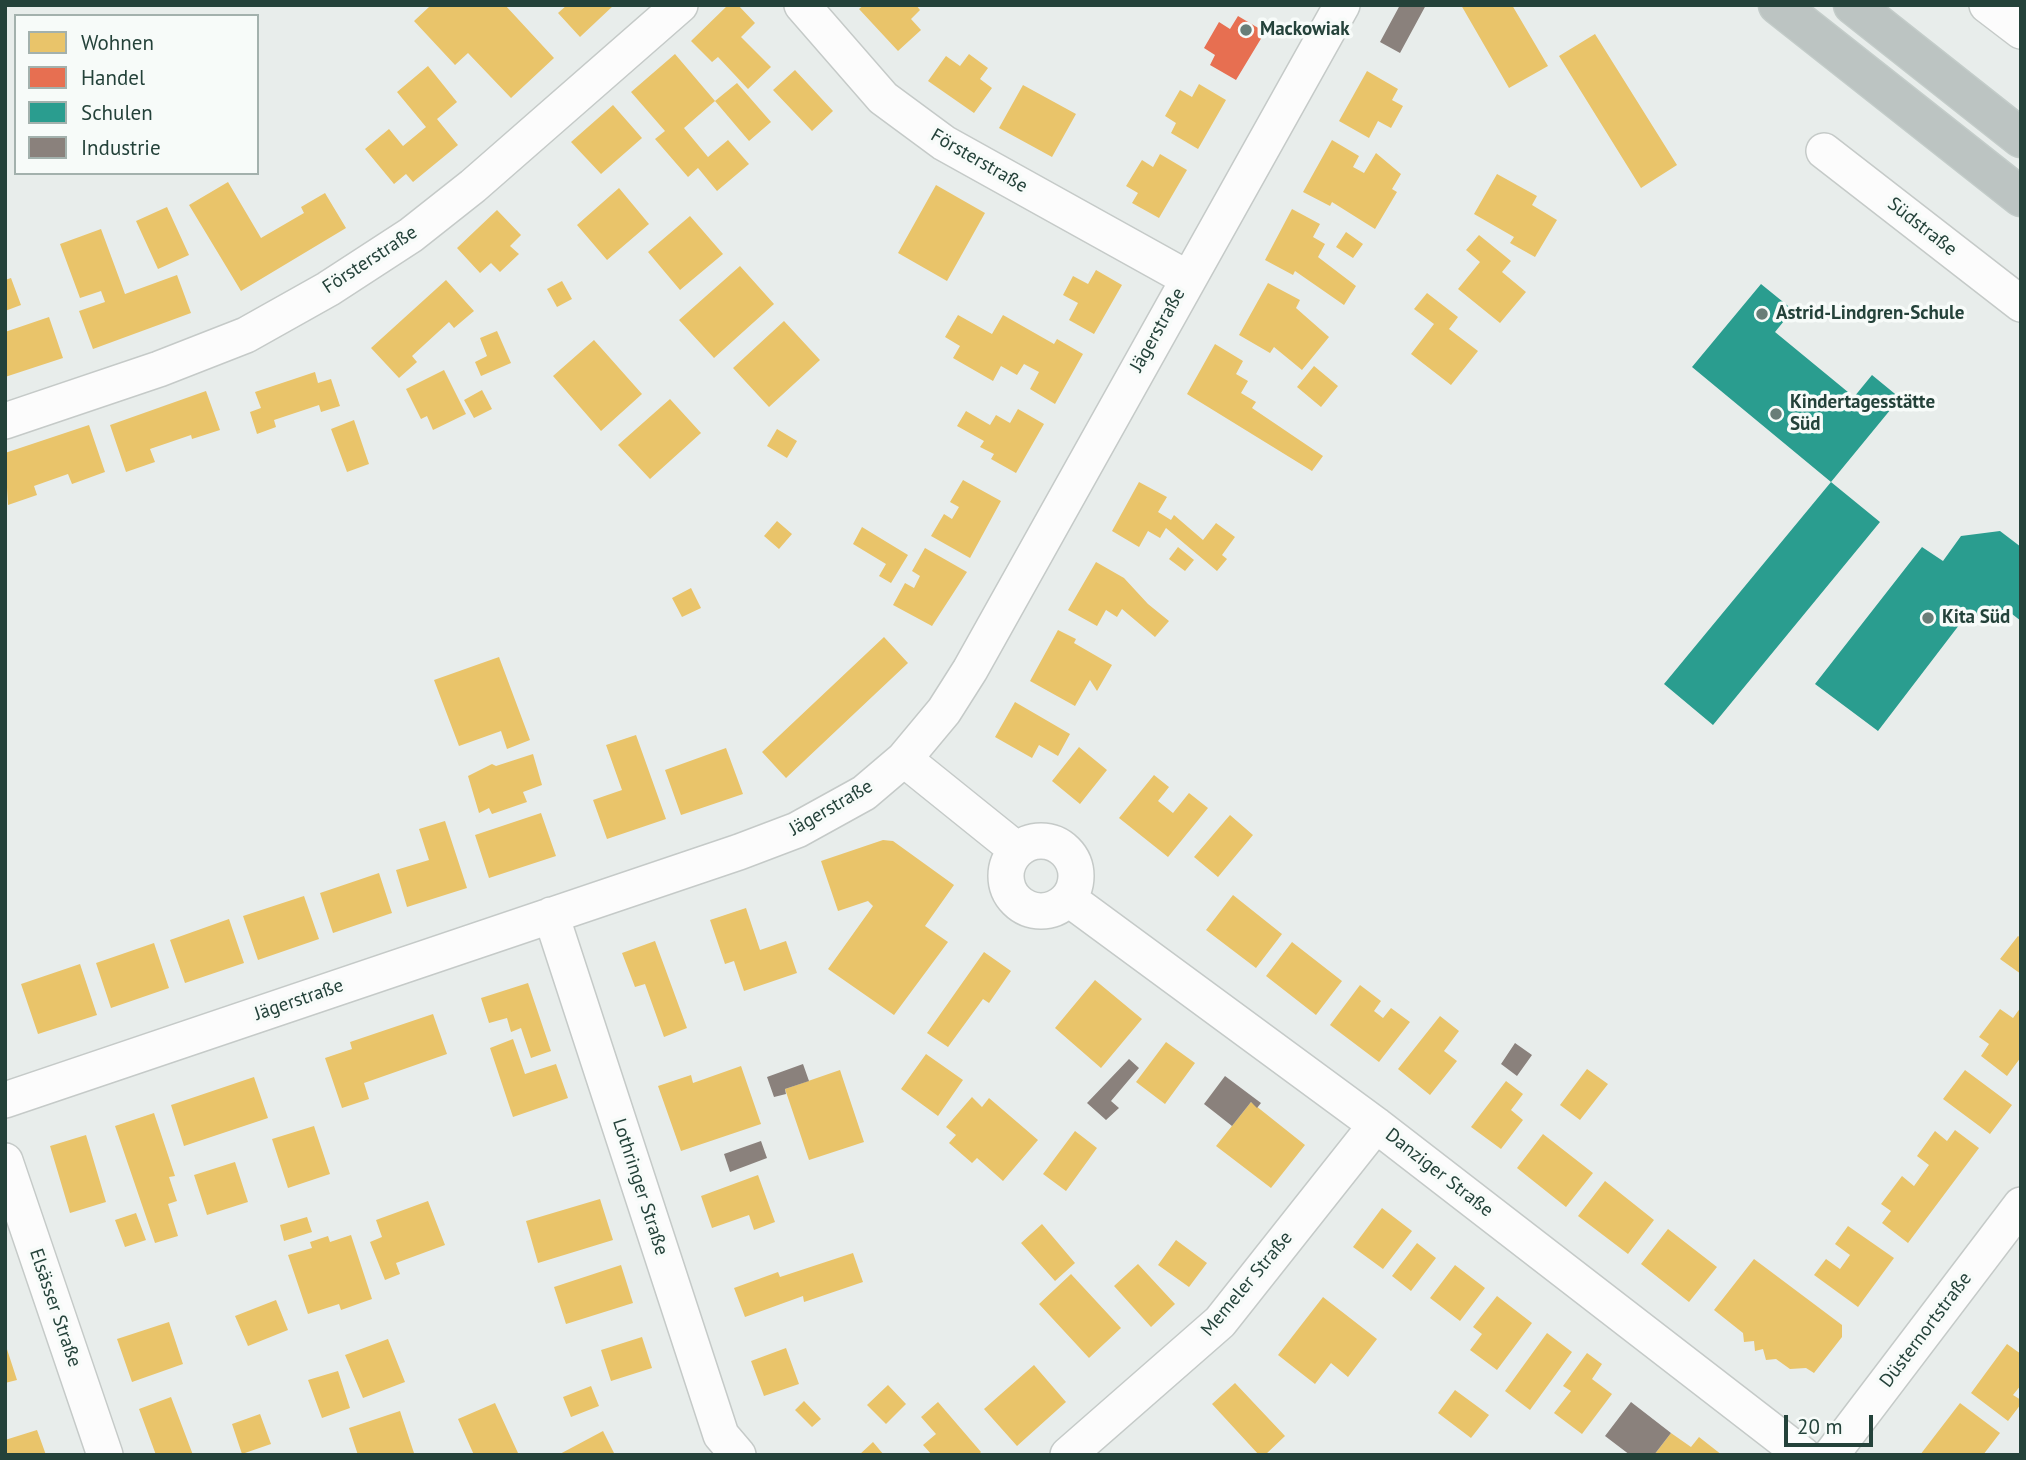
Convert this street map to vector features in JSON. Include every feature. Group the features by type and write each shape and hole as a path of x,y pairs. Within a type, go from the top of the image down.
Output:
{"highway":[{"path":"1778,5 2021,197"},
{"path":"1853,5 2021,138"}],"street":[{"name":"Försterstraße","path":"5,421 159,369 246,335 328,289 411,235 473,186 680,5"},
{"name":"Försterstraße","path":"802,5 883,98 944,143 1187,278"},
{"name":"Jägerstraße","path":"5,1100 797,830 864,793 904,759 944,711 970,670 1342,5"},
{"path":"1987,5 2021,31"},
{"name":"Südstraße","path":"1824,151 2021,304"},
{"path":"904,759 1017,850"},
{"path":"1036,841 1050,842 1069,854 1077,877 1069,899 1056,909 1038,912 1019,905 1007,886 1008,863 1017,850 1036,841"},
{"name":"Danziger Straße","path":"1069,899 1376,1125 1802,1455"},
{"name":"Lothringer Straße","path":"551,915 721,1435 737,1455"},
{"name":"Memeler Straße","path":"1068,1455 1220,1322 1376,1125"},
{"name":"Elsässer Straße","path":"5,1161 104,1455"},
{"name":"Düsternortstraße","path":"1831,1455 2021,1205"}],"building: Wohnen":[{"path":"428,5 505,5 554,58 511,98 468,53 455,65 414,21"},
{"path":"567,5 614,5 580,37 558,13"},
{"path":"728,5 738,5 755,23 741,37 771,67 748,89 718,57 712,62 691,41"},
{"path":"864,5 916,5 920,10 911,19 921,30 898,51 859,9"},
{"path":"1461,5 1512,5 1548,66 1509,88"},
{"path":"1595,34 1677,165 1641,188 1559,56"},
{"path":"675,54 715,101 684,128 708,157 728,140 749,164 717,191 698,168 688,177 655,139 665,131 631,92"},
{"path":"969,54 988,68 980,79 992,88 974,113 928,81 946,56 960,66"},
{"path":"428,66 457,102 437,119 458,145 413,182 406,174 394,184 365,149 389,129 403,146 426,127 397,92"},
{"path":"795,70 833,111 812,131 773,90"},
{"path":"1367,71 1398,89 1392,100 1403,106 1391,128 1378,121 1369,138 1339,121"},
{"path":"737,83 771,122 749,141 715,101"},
{"path":"1199,84 1226,100 1198,149 1171,133 1176,123 1165,116 1180,90 1192,97"},
{"path":"1023,85 1076,114 1052,157 999,128"},
{"path":"613,105 642,138 601,174 571,142"},
{"path":"1332,140 1359,156 1353,167 1364,173 1376,153 1401,174 1392,189 1397,192 1375,229 1332,202 1330,206 1303,192"},
{"path":"1160,154 1187,170 1159,218 1132,203 1138,193 1126,186 1142,160 1153,167"},
{"path":"1497,174 1537,196 1532,205 1557,220 1535,257 1510,243 1514,237 1474,214"},
{"path":"228,182 261,238 304,213 301,207 325,193 346,228 241,291 189,205"},
{"path":"936,185 985,213 947,281 898,253"},
{"path":"619,188 649,224 607,260 577,225"},
{"path":"167,207 189,255 158,269 136,221"},
{"path":"1292,209 1320,224 1313,237 1325,244 1318,257 1356,286 1344,305 1295,271 1293,275 1265,260"},
{"path":"497,210 521,235 510,246 519,254 500,272 491,263 480,273 457,248"},
{"path":"690,216 723,254 680,290 648,252"},
{"path":"101,229 125,294 177,275 191,313 93,349 79,311 105,302 101,291 80,298 60,244"},
{"path":"1346,232 1363,244 1353,258 1336,247"},
{"path":"1479,235 1511,261 1502,272 1526,292 1500,323 1458,289 1480,262 1466,250"},
{"path":"740,266 774,304 714,358 679,320"},
{"path":"1096,270 1122,285 1094,334 1069,320 1078,303 1063,295 1073,276 1088,284"},
{"path":"11,278 21,305 5,311 5,280"},
{"path":"446,280 474,311 454,328 449,322 412,356 417,362 399,378 371,348"},
{"path":"562,281 572,299 557,307 547,289"},
{"path":"1268,283 1300,300 1296,308 1329,337 1302,370 1274,347 1270,353 1239,335"},
{"path":"1427,293 1458,317 1449,329 1478,351 1451,385 1411,354 1434,324 1414,309"},
{"path":"958,315 992,334 1003,315 1054,344 1057,339 1083,354 1055,404 1030,389 1039,372 1024,364 1017,375 1001,366 993,381 953,358 960,346 945,337"},
{"path":"49,317 63,358 5,377 5,332"},
{"path":"784,321 820,360 769,407 733,368"},
{"path":"497,331 511,363 481,376 475,362 487,356 480,338"},
{"path":"594,340 642,394 601,431 553,376"},
{"path":"1215,344 1243,361 1236,374 1248,381 1241,393 1256,402 1252,408 1323,456 1312,471 1187,394"},
{"path":"1314,366 1338,386 1321,407 1297,387"},
{"path":"444,370 466,414 433,430 427,416 421,419 406,389"},
{"path":"315,372 318,383 331,379 340,406 321,412 319,405 274,420 276,427 257,434 250,412 261,408 255,392"},
{"path":"482,390 492,409 474,418 464,400"},
{"path":"206,391 220,430 192,439 191,435 150,449 155,462 126,472 110,425"},
{"path":"670,399 701,433 650,479 618,445"},
{"path":"1018,409 1044,424 1016,473 991,459 994,454 980,447 984,441 957,426 966,411 990,425 996,415 1010,423"},
{"path":"354,420 369,464 347,472 331,429"},
{"path":"89,425 105,472 72,484 68,474 34,486 37,495 8,505 5,453"},
{"path":"777,429 797,441 787,458 767,446"},
{"path":"963,480 1001,501 970,558 931,536 944,514 952,519 959,507 950,502"},
{"path":"1139,482 1167,497 1158,512 1171,520 1174,515 1203,540 1216,523 1235,537 1222,555 1227,559 1217,571 1166,528 1160,538 1148,531 1139,547 1112,531"},
{"path":"777,521 792,534 779,549 764,536"},
{"path":"862,527 908,555 891,583 879,576 886,564 853,544"},
{"path":"1178,547 1194,560 1185,571 1169,559"},
{"path":"925,548 967,572 932,626 893,605 905,583 914,588 920,576 912,571"},
{"path":"1096,562 1124,578 1148,604 1169,621 1155,637 1122,609 1117,617 1106,610 1097,626 1068,610"},
{"path":"691,588 701,608 682,617 672,598"},
{"path":"1058,630 1076,639 1074,643 1112,665 1097,691 1090,680 1075,706 1030,681"},
{"path":"884,637 908,663 786,778 762,752"},
{"path":"499,657 530,740 507,749 501,731 459,746 434,680"},
{"path":"1015,702 1070,734 1058,756 1039,745 1032,758 995,737"},
{"path":"636,735 666,819 607,839 593,800 622,790 606,745"},
{"path":"1079,747 1107,770 1080,804 1052,781"},
{"path":"726,748 743,794 681,815 665,770"},
{"path":"533,754 542,785 523,792 527,802 492,814 489,808 479,813 468,776 492,764 496,766"},
{"path":"1154,775 1169,787 1158,801 1173,813 1189,793 1208,808 1168,857 1119,818"},
{"path":"541,813 556,856 489,878 475,835"},
{"path":"1230,815 1253,835 1218,877 1194,857"},
{"path":"445,821 467,888 407,907 396,870 429,860 419,829"},
{"path":"883,840 893,841 954,885 925,926 948,942 894,1015 828,969 873,906 868,901 838,911 821,861"},
{"path":"379,873 392,913 333,933 320,893"},
{"path":"1233,895 1282,934 1256,968 1206,930"},
{"path":"304,896 319,939 258,960 243,916"},
{"path":"746,908 760,950 786,941 797,973 744,991 734,961 725,964 710,920"},
{"path":"229,919 244,963 185,983 170,940"},
{"path":"2018,936 2021,938 2021,974 2000,959"},
{"path":"655,941 687,1028 664,1037 645,984 635,987 622,953"},
{"path":"1292,942 1342,981 1316,1015 1266,976"},
{"path":"154,943 169,988 111,1008 96,963"},
{"path":"984,952 1011,971 989,1003 983,999 948,1047 927,1033"},
{"path":"80,964 97,1015 38,1034 21,984"},
{"path":"1095,980 1142,1019 1101,1068 1055,1028"},
{"path":"528,983 551,1051 531,1058 521,1028 511,1032 507,1018 489,1023 481,998"},
{"path":"1360,985 1381,1001 1374,1011 1383,1018 1391,1008 1410,1022 1379,1062 1330,1025"},
{"path":"2021,1007 2021,1057 2007,1076 1981,1056 1989,1044 1979,1037 2000,1009 2013,1018"},
{"path":"433,1014 447,1054 364,1083 369,1099 342,1108 325,1058 352,1049 350,1042"},
{"path":"1440,1016 1459,1031 1444,1051 1457,1061 1430,1095 1398,1069"},
{"path":"513,1039 525,1074 556,1064 568,1098 513,1117 490,1048"},
{"path":"1166,1042 1195,1063 1165,1104 1136,1082"},
{"path":"926,1054 963,1080 938,1116 901,1089"},
{"path":"741,1066 761,1124 681,1151 658,1086 691,1075 693,1083"},
{"path":"1587,1069 1608,1084 1580,1120 1560,1105"},
{"path":"840,1070 864,1142 809,1160 785,1089"},
{"path":"1965,1070 2012,1105 1990,1134 1943,1099"},
{"path":"254,1077 268,1118 184,1146 171,1105"},
{"path":"1506,1081 1523,1094 1511,1110 1523,1120 1501,1149 1471,1127"},
{"path":"972,1097 982,1107 989,1098 1038,1140 1003,1181 977,1158 972,1163 949,1143 956,1135 946,1127"},
{"path":"1251,1102 1305,1145 1271,1188 1216,1146"},
{"path":"154,1113 175,1176 169,1177 177,1201 168,1204 178,1236 155,1243 115,1126"},
{"path":"314,1126 330,1174 288,1188 272,1139"},
{"path":"1955,1130 1979,1148 1908,1243 1882,1223 1891,1211 1881,1204 1902,1176 1914,1186 1929,1165 1917,1156 1935,1131 1947,1141"},
{"path":"1075,1131 1097,1148 1066,1191 1043,1174"},
{"path":"1543,1134 1593,1173 1566,1207 1517,1168"},
{"path":"86,1135 106,1202 70,1213 50,1146"},
{"path":"235,1162 248,1202 207,1215 194,1175"},
{"path":"758,1175 775,1222 754,1230 749,1215 712,1228 701,1196"},
{"path":"1605,1181 1654,1220 1628,1254 1578,1216"},
{"path":"600,1199 613,1240 538,1263 526,1221"},
{"path":"428,1201 445,1245 396,1263 400,1274 385,1280 370,1242 382,1237 376,1220"},
{"path":"1382,1208 1412,1231 1383,1269 1353,1247"},
{"path":"136,1213 146,1240 125,1247 115,1220"},
{"path":"307,1217 312,1232 284,1241 280,1225"},
{"path":"1042,1224 1075,1263 1055,1281 1021,1243"},
{"path":"1848,1226 1894,1258 1858,1307 1814,1275 1826,1259 1840,1269 1850,1255 1835,1244"},
{"path":"1668,1229 1717,1267 1689,1302 1641,1264"},
{"path":"351,1235 372,1299 341,1310 339,1304 308,1314 288,1255 312,1248 310,1242 328,1236 330,1242"},
{"path":"1176,1240 1207,1263 1189,1287 1158,1265"},
{"path":"1417,1243 1436,1258 1411,1291 1392,1276"},
{"path":"853,1253 863,1282 804,1302 803,1296 745,1317 734,1288 778,1272 780,1277"},
{"path":"1754,1259 1842,1325 1842,1337 1814,1373 1806,1368 1790,1369 1776,1359 1766,1360 1763,1349 1755,1351 1754,1341 1744,1342 1743,1333 1714,1310"},
{"path":"1138,1264 1175,1304 1151,1327 1114,1286"},
{"path":"621,1265 633,1303 566,1324 554,1287"},
{"path":"1455,1265 1485,1288 1460,1321 1430,1298"},
{"path":"1071,1274 1121,1328 1089,1358 1039,1304"},
{"path":"1497,1296 1532,1323 1497,1370 1470,1350 1482,1334 1473,1327"},
{"path":"1323,1297 1377,1339 1348,1377 1331,1363 1315,1384 1278,1355"},
{"path":"276,1300 288,1330 248,1346 235,1316"},
{"path":"169,1322 183,1364 132,1382 117,1339"},
{"path":"1547,1333 1572,1352 1530,1410 1505,1391"},
{"path":"642,1337 652,1368 611,1381 601,1350"},
{"path":"388,1339 405,1382 363,1398 345,1355"},
{"path":"5,1343 17,1380 5,1383"},
{"path":"2007,1344 2021,1354 2021,1385 2013,1395 2021,1400 2021,1404 2008,1421 1971,1393"},
{"path":"786,1348 799,1384 764,1396 751,1361"},
{"path":"1587,1353 1602,1364 1592,1379 1612,1394 1582,1434 1554,1413 1571,1391 1563,1386"},
{"path":"1034,1365 1066,1402 1017,1446 984,1409"},
{"path":"338,1371 350,1408 322,1418 308,1380"},
{"path":"1235,1383 1285,1436 1265,1455 1259,1455 1212,1404"},
{"path":"888,1385 906,1404 886,1424 867,1405"},
{"path":"591,1386 599,1406 571,1417 563,1397"},
{"path":"1455,1390 1489,1415 1471,1438 1438,1413"},
{"path":"171,1397 193,1455 156,1455 139,1409"},
{"path":"804,1401 821,1419 812,1427 795,1410"},
{"path":"938,1402 981,1452 978,1455 932,1455 923,1445 936,1434 921,1417"},
{"path":"495,1403 518,1453 474,1455 458,1419"},
{"path":"1960,1403 2000,1433 1983,1455 1920,1455"},
{"path":"400,1411 414,1453 358,1455 349,1428"},
{"path":"260,1414 271,1444 242,1454 232,1424"},
{"path":"37,1430 46,1455 5,1455 5,1440"},
{"path":"603,1431 615,1455 558,1455"},
{"path":"1671,1433 1691,1447 1699,1437 1722,1455 1654,1455"},
{"path":"873,1442 884,1455 859,1455"}],"building: Handel":[{"path":"1238,16 1265,32 1236,80 1210,65 1215,55 1204,48 1219,22 1230,29"}],"building: Schulen":[{"path":"1761,284 1793,310 1775,332 1854,397 1872,375 1900,398 1831,482 1692,367"},
{"path":"1831,482 1880,522 1713,725 1664,684"},
{"path":"2000,531 2021,547 2021,621 2012,614 1966,616 1878,731 1815,684 1922,547 1943,561 1961,536"}],"building: Industrie":[{"path":"1400,5 1426,5 1400,53 1380,42"},
{"path":"1515,1043 1532,1055 1517,1076 1501,1064"},
{"path":"1129,1059 1139,1068 1111,1101 1119,1108 1106,1120 1087,1103"},
{"path":"803,1064 809,1081 785,1089 786,1094 774,1097 767,1077"},
{"path":"1225,1076 1261,1103 1257,1108 1251,1102 1232,1126 1204,1104"},
{"path":"761,1141 767,1158 730,1172 724,1154"},
{"path":"1631,1402 1671,1433 1654,1455 1630,1455 1605,1436"}],"place":[{"name":"Mackowiak","path":"1246,30"},
{"name":"Astrid-Lindgren-Schule","path":"1762,314"},
{"name":"Kindertagesstätte Süd","path":"1776,414"},
{"name":"Kita Süd","path":"1928,618"}]}
